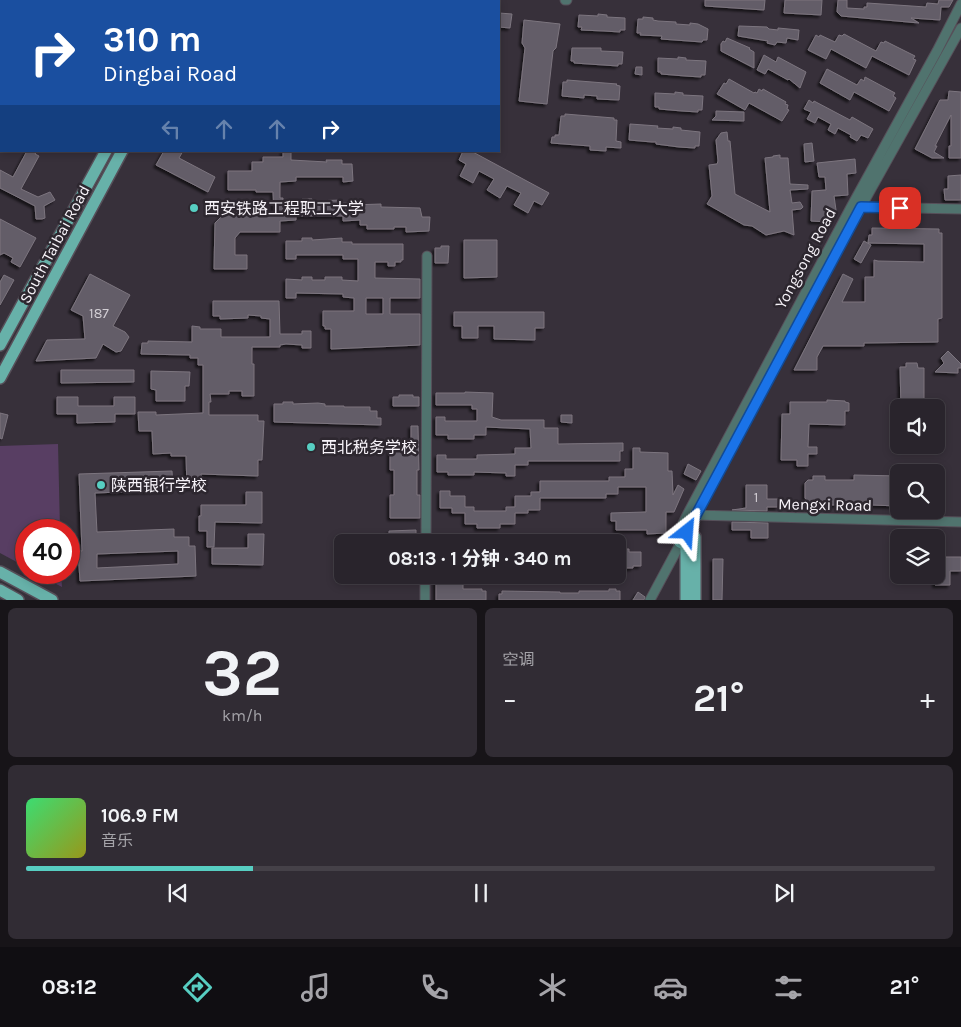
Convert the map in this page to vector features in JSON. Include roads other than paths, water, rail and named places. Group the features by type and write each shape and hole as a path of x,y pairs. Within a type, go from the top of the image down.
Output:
{"main road":[{"name":"South Taibai Road","path":"0,345 105,152"},
{"name":"South Taibai Road","path":"0,378 121,152"},
{"path":"686,600 686,545 683,534 695,536 695,600"},
{"path":"0,572 52,600"},
{"path":"0,590 18,600"}],"street":[{"name":"Yongsong Road","path":"650,600 692,514 851,207 961,4"},
{"name":"Yongsong Road","path":"692,514 961,28"},
{"path":"851,207 961,209"},
{"path":"426,534 427,256"},
{"name":"Mengxi Road","path":"692,514 961,522"},
{"path":"425,584 425,600"}],"place":[{"name":"西安铁路工程职工大学","path":"194,208"},
{"name":"西北税务学校","path":"311,447"},
{"name":"陕西银行学校","path":"101,485"}]}
